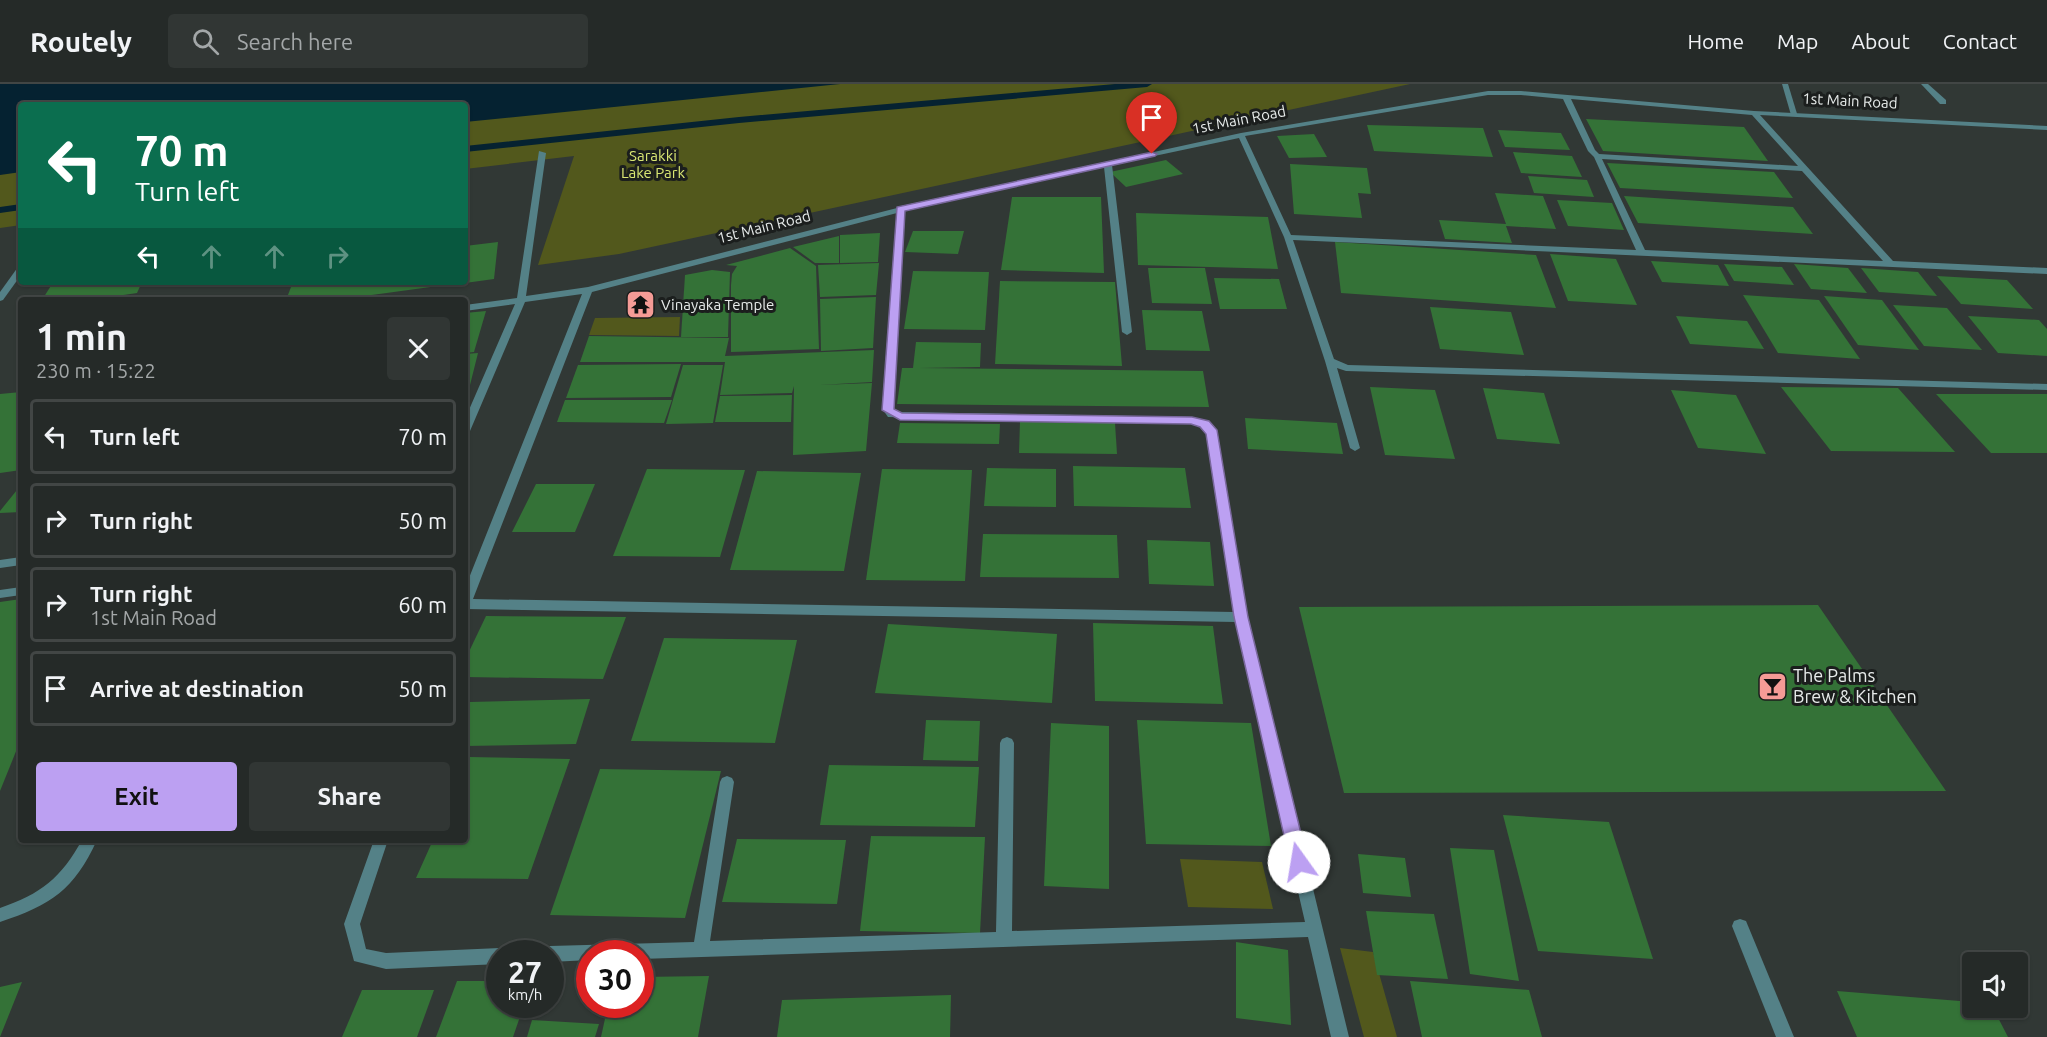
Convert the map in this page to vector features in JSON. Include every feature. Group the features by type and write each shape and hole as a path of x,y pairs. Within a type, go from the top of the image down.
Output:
{"street":[{"path":"1785,84 1796,115"},
{"path":"1924,84 1943,102"},
{"name":"1st Main Road","path":"468,308 588,290 901,209 1241,135 1488,93 1566,97 1754,113 2047,128"},
{"path":"1566,97 1592,151 1598,156 1642,253"},
{"path":"1754,113 1890,263"},
{"path":"1241,135 1288,237 1330,361 1355,448"},
{"path":"468,423 521,300 542,153"},
{"path":"1598,156 1805,169"},
{"path":"1108,164 1127,332"},
{"path":"901,209 888,410 900,416 1192,420 1204,424 1212,433 1241,617 1340,1037"},
{"path":"1288,237 2047,271"},
{"path":"0,298 18,273"},
{"path":"468,596 588,290"},
{"path":"1330,361 1346,368 1371,371 2047,387"},
{"path":"0,564 18,561"},
{"path":"0,594 18,591"},
{"path":"468,604 1241,617"},
{"path":"1004,940 1007,743"},
{"path":"700,948 727,782"},
{"path":"0,915 38,901 62,886 88,843"},
{"path":"380,843 352,924 360,957 386,961 486,957"},
{"path":"1740,926 1785,1037"},
{"path":"564,953 1315,929"}],"green space":[{"name":"Sarakki Lake Park","path":"0,84 1410,84 619,254 538,265 574,156 468,169 468,102 18,102 18,225 0,228"},
{"path":"680,317 679,336 589,335 595,318"},
{"path":"1180,859 1262,862 1273,909 1188,907"},
{"path":"1340,948 1373,952 1397,1037 1364,1037"}],"water":[{"path":"0,84 840,84 468,122 468,102 18,102 18,172 0,175"}],"building":[{"path":"1586,119 1744,127 1768,161 1603,151"},
{"path":"1367,125 1483,128 1493,157 1374,151"},
{"path":"1498,130 1561,133 1570,150 1505,147"},
{"path":"1314,134 1327,157 1289,158 1277,136"},
{"path":"1513,152 1572,156 1582,177 1521,173"},
{"path":"1166,160 1183,174 1126,187 1110,172"},
{"path":"1607,163 1774,172 1793,198 1620,188"},
{"path":"1290,164 1367,168 1371,194 1358,193 1362,218 1294,214"},
{"path":"1528,176 1587,180 1594,197 1534,193"},
{"path":"1495,193 1543,196 1556,229 1506,226 1512,243 1445,239 1439,220 1506,224"},
{"path":"1624,196 1793,207 1813,234 1638,223"},
{"path":"1012,197 1101,197 1104,273 1001,270"},
{"path":"1557,200 1612,203 1624,230 1568,226"},
{"path":"1136,213 1268,217 1278,269 1138,265"},
{"path":"913,231 964,231 958,254 905,252"},
{"path":"880,233 878,262 840,263 840,235"},
{"path":"839,236 839,263 815,263 793,247"},
{"path":"498,242 494,279 468,283 468,246"},
{"path":"1335,242 1536,255 1556,308 1341,293"},
{"path":"790,248 816,266 819,349 731,352 731,285 732,274 737,266 726,265"},
{"path":"1550,254 1616,259 1637,305 1568,301"},
{"path":"1651,261 1718,265 1729,286 1662,282"},
{"path":"879,263 876,295 820,297 818,265"},
{"path":"1724,264 1782,267 1794,285 1734,281"},
{"path":"1794,264 1848,268 1867,293 1811,289"},
{"path":"1148,268 1205,268 1212,304 1152,303"},
{"path":"1861,268 1918,272 1937,296 1879,292"},
{"path":"712,270 730,272 728,337 681,337 685,275"},
{"path":"913,271 989,272 985,330 904,329"},
{"path":"1937,276 2007,280 2033,309 1961,304"},
{"path":"1214,278 1279,279 1287,309 1220,309"},
{"path":"1000,281 1115,282 1122,366 995,364"},
{"path":"51,285 141,285 137,293 110,297 44,297"},
{"path":"292,285 445,285 357,297 287,297"},
{"path":"1743,295 1819,300 1860,359 1778,353"},
{"path":"1824,296 1882,300 1919,350 1858,345"},
{"path":"876,297 873,348 821,351 820,299"},
{"path":"1893,305 1947,308 1982,350 1924,346"},
{"path":"1430,307 1511,312 1524,355 1440,349"},
{"path":"1142,310 1202,311 1210,351 1146,350"},
{"path":"486,311 474,352 468,353 468,313"},
{"path":"1676,316 1747,321 1764,349 1690,344"},
{"path":"1968,316 2039,320 2047,329 2047,356 1998,353"},
{"path":"589,336 729,338 725,356 874,350 872,382 819,385 872,383 866,451 793,455 794,386 792,393 720,395 725,362 580,362"},
{"path":"916,342 981,343 980,367 920,368 1203,371 1209,407 897,404 902,368 913,368"},
{"path":"478,353 468,393 468,354"},
{"path":"681,364 671,397 566,398 578,365"},
{"path":"683,365 723,365 713,423 666,424"},
{"path":"1370,387 1435,390 1455,459 1385,455"},
{"path":"1781,387 1898,388 1955,452 1831,451"},
{"path":"1483,388 1544,393 1560,444 1497,439"},
{"path":"1671,390 1736,395 1766,454 1698,448"},
{"path":"18,392 18,470 0,473 0,394"},
{"path":"1936,394 2047,394 2047,453 1991,453"},
{"path":"792,395 791,422 715,422 720,396"},
{"path":"565,400 672,400 664,423 557,422"},
{"path":"1245,418 1337,423 1343,454 1248,449"},
{"path":"1020,422 1115,423 1117,454 1019,453"},
{"path":"900,423 1000,424 999,444 897,443"},
{"path":"1073,466 1185,468 1191,508 1074,506"},
{"path":"987,468 1056,469 1056,507 984,506"},
{"path":"647,469 745,470 720,557 613,556"},
{"path":"882,469 972,470 965,581 866,580"},
{"path":"757,471 861,473 844,571 730,570"},
{"path":"536,484 595,484 575,532 512,532"},
{"path":"18,489 18,512 0,513"},
{"path":"983,534 1117,535 1119,578 980,577"},
{"path":"1147,540 1210,542 1214,586 1149,584"},
{"path":"18,599 18,746 0,791 0,602"},
{"path":"1818,605 1946,791 1344,793 1299,607"},
{"path":"486,616 626,617 603,679 468,677 468,654"},
{"path":"1093,623 1213,626 1223,704 1095,701"},
{"path":"888,624 1057,634 1052,703 875,693"},
{"path":"664,638 797,640 775,743 631,741"},
{"path":"590,699 576,744 468,746 470,702"},
{"path":"926,720 980,721 978,761 923,760"},
{"path":"1137,720 1251,723 1271,846 1146,844"},
{"path":"1051,723 1109,726 1109,889 1044,886"},
{"path":"469,757 570,759 528,879 416,878 432,843 468,843"},
{"path":"829,765 979,767 975,827 820,825"},
{"path":"600,769 721,771 685,918 550,915"},
{"path":"1503,815 1609,822 1653,959 1538,951"},
{"path":"871,836 985,837 980,933 860,931"},
{"path":"737,839 846,840 837,904 722,902"},
{"path":"1450,848 1494,850 1519,981 1470,974"},
{"path":"1358,854 1405,858 1411,897 1363,893"},
{"path":"1366,911 1434,914 1448,979 1377,975"},
{"path":"1236,942 1288,950 1291,1025 1236,1018"},
{"path":"709,976 698,1037 601,1037 605,1018 654,1018 654,977"},
{"path":"457,981 486,981 486,1018 520,1018 513,1037 436,1037"},
{"path":"1410,981 1529,990 1542,1037 1422,1037"},
{"path":"22,982 0,1037 0,987"},
{"path":"362,990 434,990 417,1037 342,1037"},
{"path":"1837,991 1962,1001 1962,1018 1998,1018 2008,1037 1857,1037"},
{"path":"951,995 950,1037 777,1037 782,1000"},
{"path":"532,1020 599,1024 595,1037 527,1037"}],"waterway":[{"path":"468,149 739,120 1147,84"},
{"path":"0,210 18,207"}],"place":[{"name":"Vinayaka Temple","path":"640,305"},
{"name":"The Palms Brew & Kitchen","path":"1772,686"}],"route":[{"path":"1152,154 901,209 888,410 892,415 900,416 1192,420 1204,424 1212,433 1241,617 1299,862"}]}
